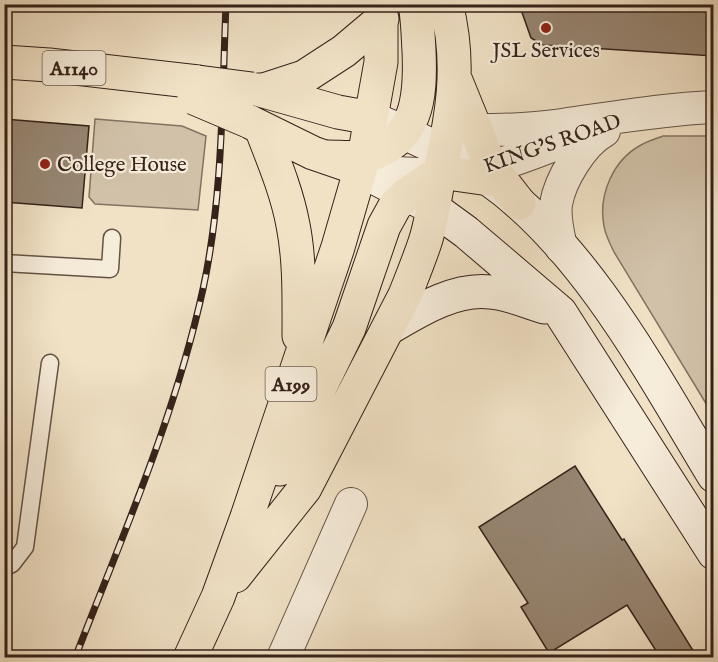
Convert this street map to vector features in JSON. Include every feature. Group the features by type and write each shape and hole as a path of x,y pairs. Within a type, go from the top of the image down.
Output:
{"main road":[{"path":"362,163 384,148 405,129 417,107 420,78 415,4"},
{"path":"446,4 456,79 453,146"},
{"path":"196,90 258,89 304,77 357,42 382,12"},
{"name":"A199","path":"218,597 338,247 362,163 381,59 382,12"},
{"name":"A1140","path":"4,62 49,65 144,77 196,90"},
{"path":"258,89 338,112 371,118 453,146 484,172 519,203 583,271 654,378 714,476"},
{"path":"196,90 255,124 313,153 362,163 466,232 560,312 714,553"},
{"name":"A199","path":"255,124 278,174 293,226 298,277 299,362"},
{"path":"453,146 484,172"},
{"name":"A199","path":"218,597 305,489 389,328 418,262 420,201 453,146"},
{"name":"A199","path":"190,657 349,328 384,226 394,206 420,201"},
{"path":"389,328 423,308 453,297 489,291 560,312"}],"street":[{"name":"KING'S ROAD","path":"362,163 405,174 453,146 561,125 637,114 714,107"},
{"name":"KING'S ROAD","path":"484,172 637,114"},
{"path":"561,247 556,224 556,204 572,163 594,136 637,114"},
{"path":"283,657 351,504"}],"lane":[{"path":"4,263 110,269 112,238"},
{"path":"4,567 12,564 25,546 50,363"}],"shaded area":[{"path":"95,119 182,126 206,136 198,210 95,204 89,197"},
{"path":"663,136 713,136 713,415 614,252 605,229 603,202 615,169 631,152"}],"building":[{"path":"519,4 714,4 714,56 543,45 531,38"},
{"name":"College House","path":"4,119 89,126 82,208 4,202"},
{"path":"575,466 622,540 624,539 697,657 660,657 627,605 549,653 521,607 528,603 479,527"}],"railway":[{"path":"75,658 163,430 178,384 203,289 210,254 218,183 226,4"}],"place":[{"name":"JSL Services","path":"546,28"},
{"name":"College House","path":"45,164"}]}
